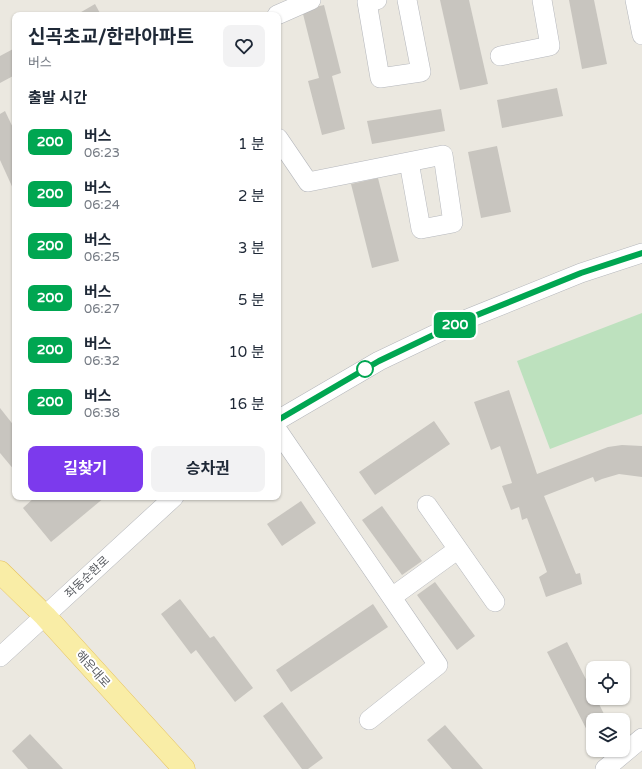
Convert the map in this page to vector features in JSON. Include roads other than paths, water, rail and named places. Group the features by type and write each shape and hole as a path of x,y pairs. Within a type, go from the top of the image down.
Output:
{"main road":[{"name":"해운대로","path":"0,572 45,616 184,769"}],"street":[{"path":"281,13 310,0"},
{"path":"377,0 367,2 380,78 421,72 407,0"},
{"path":"500,56 550,46 542,0"},
{"path":"635,0 642,36"},
{"path":"281,142 308,182 409,162"},
{"path":"281,418 379,361 467,319 581,273 642,253"},
{"path":"281,435 438,664 369,720"},
{"name":"좌동순환로","path":"0,657 171,500"},
{"path":"427,505 457,550 495,602"},
{"path":"392,597 457,550"},
{"path":"605,769 642,738"}]}
